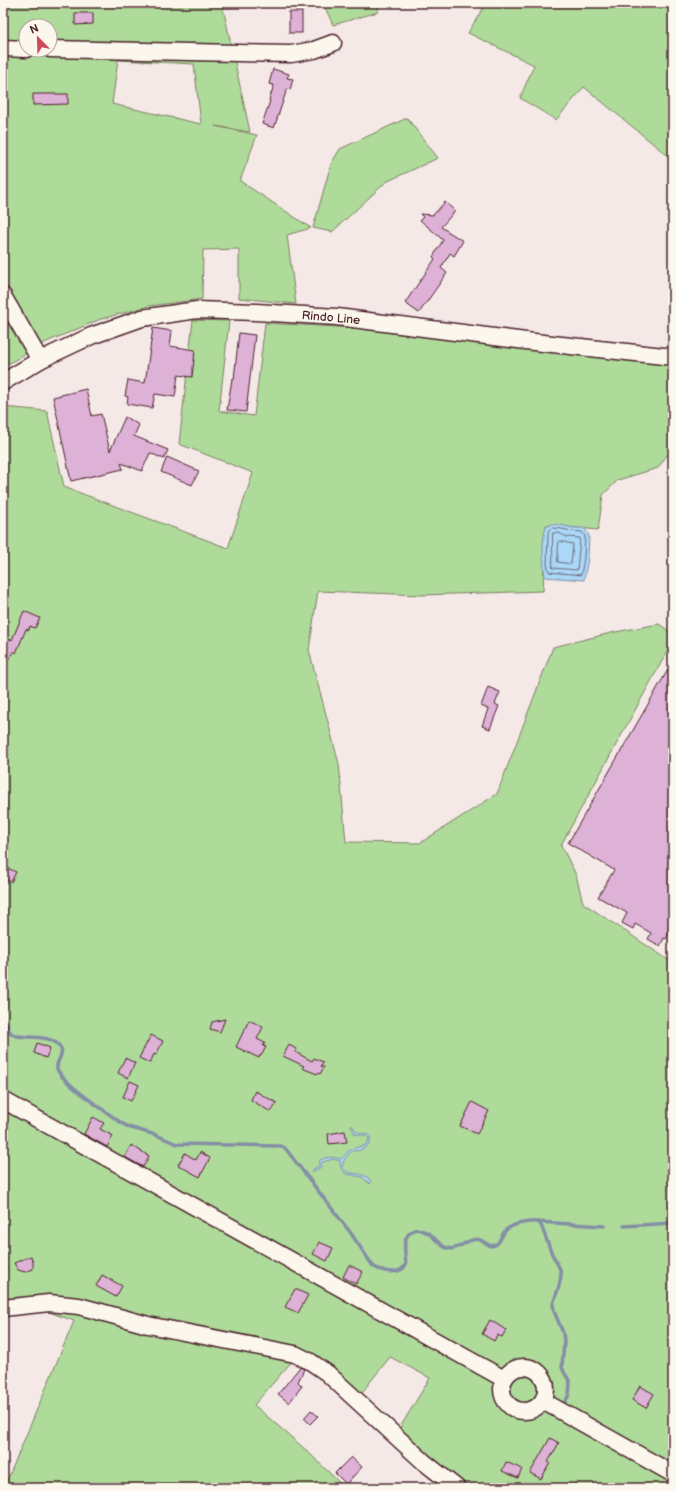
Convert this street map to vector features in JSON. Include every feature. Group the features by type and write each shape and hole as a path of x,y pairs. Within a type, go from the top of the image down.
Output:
{"street":[{"path":"58,49 290,54 314,50 333,43"},
{"path":"3,48 18,49"},
{"path":"3,296 40,360"},
{"name":"Rindo Line","path":"3,382 40,360 91,336 142,318 197,310 256,312 337,318 673,357"},
{"path":"3,1100 504,1379"},
{"path":"3,1308 49,1303 79,1306 148,1324 295,1354 311,1362 327,1373 424,1462 457,1488"},
{"path":"523,1366 536,1370 542,1374 546,1381 547,1388 543,1402 530,1410 516,1410 504,1399 502,1392 502,1384 504,1379 510,1372 523,1366"},
{"path":"543,1402 673,1474"}],"green space":[{"path":"3,3 222,3 250,132 215,126 257,135 240,181 311,228 287,235 296,304 239,298 239,249 203,250 202,299 149,306 101,319 44,343 3,367","holes":["118,60 194,64 201,124 112,104"]},
{"path":"323,3 379,3 378,12 333,25"},
{"path":"486,3 673,3 673,160 584,87 556,120 520,98 534,65 468,33"},
{"path":"407,118 438,158 386,182 332,232 313,228 331,164 340,149"},
{"path":"193,320 229,321 219,411 254,416 265,323 389,330 673,363 673,456 667,455 658,468 618,480 603,495 598,530 546,525 543,591 422,595 318,591 309,650 339,764 346,842 420,843 497,794 553,647 615,632 659,624 673,634 673,641 561,845 576,875 583,903 673,963 673,1488 453,1488 399,1429 430,1378 390,1357 359,1396 293,1360 254,1405 306,1450 345,1488 4,1488 74,1321 38,1308 3,1309 3,407 47,411 64,487 228,548 253,473 179,444"}],"water":[{"path":"552,524 584,528 589,535 588,558 584,580 545,577 543,539 546,527"},
{"path":"351,1126 353,1126 358,1132 370,1135 370,1143 360,1150 352,1151 343,1163 343,1169 350,1173 367,1177 371,1182 370,1184 362,1177 346,1174 341,1168 340,1161 333,1159 322,1162 321,1167 312,1172 312,1170 319,1166 320,1160 330,1157 341,1159 351,1149 366,1145 369,1139 367,1136 355,1134"}],"building":[{"path":"289,12 302,12 302,33 289,33"},
{"path":"75,13 93,13 93,24 75,25"},
{"path":"273,69 289,74 287,78 293,79 290,90 287,89 274,128 262,124 274,85 269,84"},
{"path":"33,94 68,94 68,104 33,105"},
{"path":"445,202 455,211 441,227 463,241 454,256 450,253 441,268 447,273 419,313 405,303 435,259 433,257 443,240 420,220 423,217 420,214 433,215"},
{"path":"153,328 172,331 170,346 195,350 192,377 178,375 175,397 155,394 152,408 127,404 128,397 125,396 128,380 145,383"},
{"path":"239,333 255,335 246,412 227,410 232,379 234,379"},
{"path":"86,389 92,416 101,414 110,451 125,417 139,425 134,436 168,450 164,459 150,453 142,471 121,463 123,469 71,481 53,397"},
{"path":"167,457 199,471 192,485 161,472"},
{"path":"24,611 40,618 35,628 30,626 29,630 26,629 16,653 13,651 10,658 3,655 3,652 9,639 12,640"},
{"path":"673,661 673,927 666,939 664,938 660,946 648,939 651,933 635,924 633,929 622,923 627,913 598,897 614,870 568,843"},
{"path":"488,687 500,692 495,704 499,706 490,729 482,726 488,709 481,706"},
{"path":"3,866 16,872 11,882 3,878"},
{"path":"225,1019 220,1032 210,1029 212,1022"},
{"path":"249,1020 263,1027 257,1039 265,1043 263,1046 266,1047 259,1058 236,1047"},
{"path":"151,1035 163,1041 150,1063 139,1058"},
{"path":"37,1043 50,1048 46,1058 34,1053"},
{"path":"289,1045 296,1049 295,1052 312,1061 314,1058 323,1062 321,1066 324,1067 320,1074 302,1068 304,1066 283,1056"},
{"path":"125,1058 135,1063 128,1078 118,1073"},
{"path":"130,1081 139,1085 131,1101 123,1097"},
{"path":"255,1091 277,1103 271,1112 251,1100"},
{"path":"472,1102 489,1111 477,1134 460,1126"},
{"path":"93,1117 104,1123 100,1129 113,1136 107,1147 84,1134"},
{"path":"345,1131 347,1142 329,1144 328,1134"},
{"path":"131,1145 149,1156 143,1167 125,1157"},
{"path":"200,1152 210,1158 200,1177 178,1165 185,1153 196,1160"},
{"path":"319,1242 333,1248 327,1261 313,1254"},
{"path":"31,1256 33,1269 25,1272 18,1270 14,1263"},
{"path":"349,1265 363,1272 356,1284 343,1277"},
{"path":"102,1275 122,1286 116,1297 96,1286"},
{"path":"295,1289 308,1295 298,1313 285,1307"},
{"path":"490,1320 506,1330 502,1337 497,1335 494,1341 482,1334"},
{"path":"300,1367 304,1369 298,1382 302,1386 289,1403 278,1394"},
{"path":"640,1386 654,1394 646,1408 632,1400"},
{"path":"311,1410 318,1416 310,1424 304,1418"},
{"path":"550,1438 559,1443 548,1462 550,1463 541,1479 530,1473"},
{"path":"351,1457 362,1467 346,1484 335,1473"},
{"path":"506,1462 522,1469 518,1478 502,1471"}],"waterway":[{"path":"3,1016 8,1029 14,1035 44,1038 55,1042 61,1050 57,1067 58,1071 63,1077 87,1098 128,1127 156,1135 177,1144 281,1146 285,1148 350,1232 373,1266 381,1270 391,1272 404,1268 406,1264 406,1239 408,1235 416,1229 431,1235 440,1244 451,1249 476,1239 481,1240 491,1246 498,1243 505,1231 511,1226 538,1222 541,1225 552,1254 560,1269 561,1276 553,1304 554,1311 563,1333 564,1342 562,1367 570,1382 569,1395 563,1405"},
{"path":"538,1222 604,1226"},
{"path":"624,1226 673,1223"}]}
